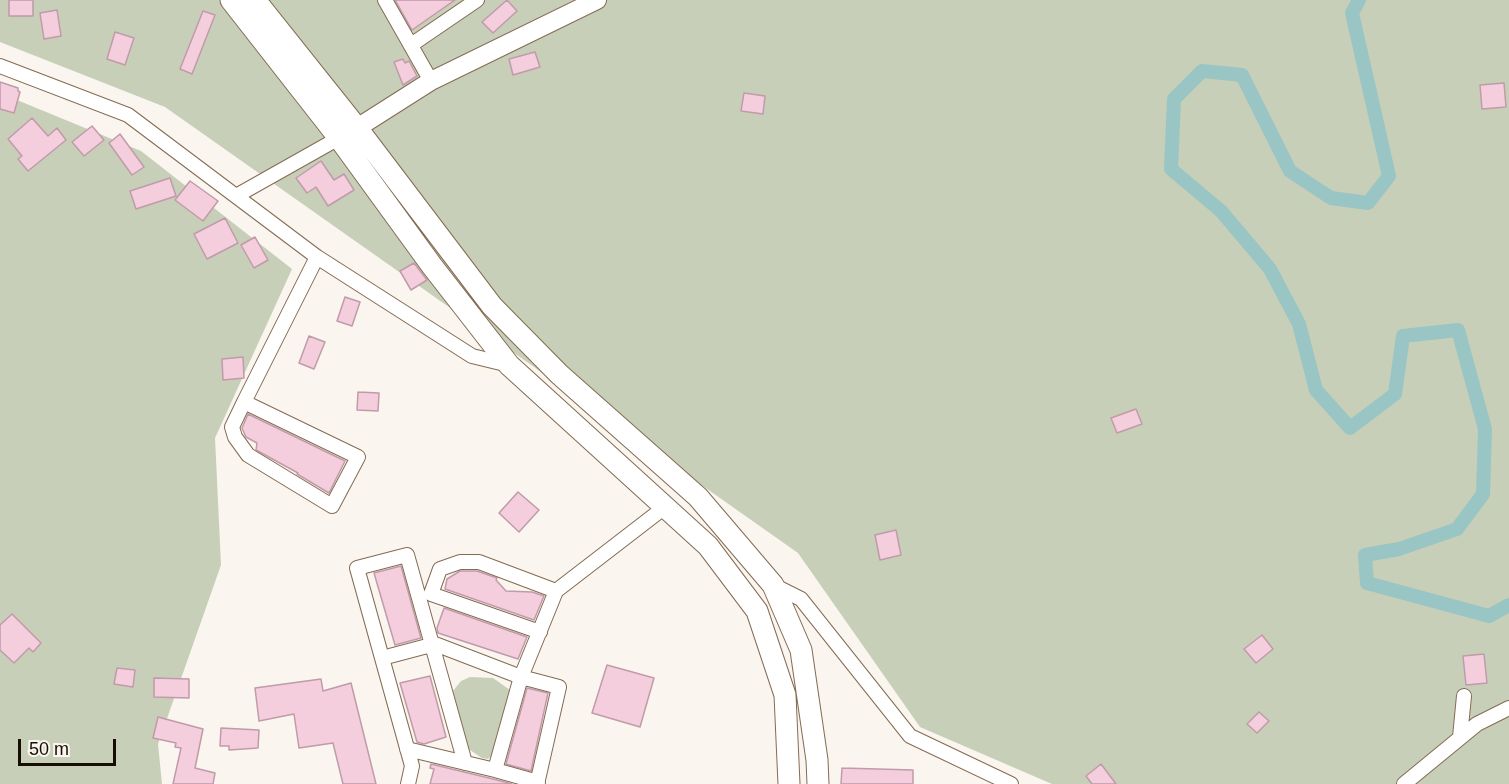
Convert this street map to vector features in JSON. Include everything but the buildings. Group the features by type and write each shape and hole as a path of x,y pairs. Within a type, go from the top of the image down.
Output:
{"main road":[{"path":"231,0 348,133 492,306 559,374 698,497 773,585 801,650 818,760 818,784"},
{"path":"255,0 348,133 432,266 509,365 708,546 757,611 785,695 789,784"}],"street":[{"path":"385,0 431,81"},
{"path":"411,45 477,0"},
{"path":"236,196 348,133 431,81 597,0"},
{"path":"0,66 128,115 317,257 472,356 509,365"},
{"path":"244,402 358,457 332,506 248,455 235,437 232,427 244,402 317,257"},
{"path":"495,771 521,677 556,591 665,507"},
{"path":"408,784 412,766 357,568 407,555 424,596 431,645 465,764"},
{"path":"424,596 440,569 460,562 479,562 556,591"},
{"path":"773,585 801,599 910,736 1011,784"},
{"path":"424,596 540,632"},
{"path":"382,657 435,644 521,677 559,687 537,783 407,749"},
{"path":"1460,737 1464,696"},
{"path":"1404,784 1477,724 1509,708"}],"green space":[{"path":"0,0 1509,0 1509,784 1052,784 920,727 798,553 165,107 0,42"},
{"path":"0,93 141,151 292,269 215,438 221,565 158,744 162,784 0,784"},
{"path":"470,677 493,678 510,690 491,756 488,759 482,758 467,748 453,691 461,681"}],"waterway":[{"path":"1359,0 1352,13 1389,176 1368,203 1331,198 1290,171 1242,75 1202,71 1174,99 1171,169 1221,211 1270,269 1299,324 1316,390 1350,428 1395,394 1403,336 1458,330 1485,429 1483,494 1457,529 1399,549 1365,555 1367,583 1489,616 1509,605"}]}
